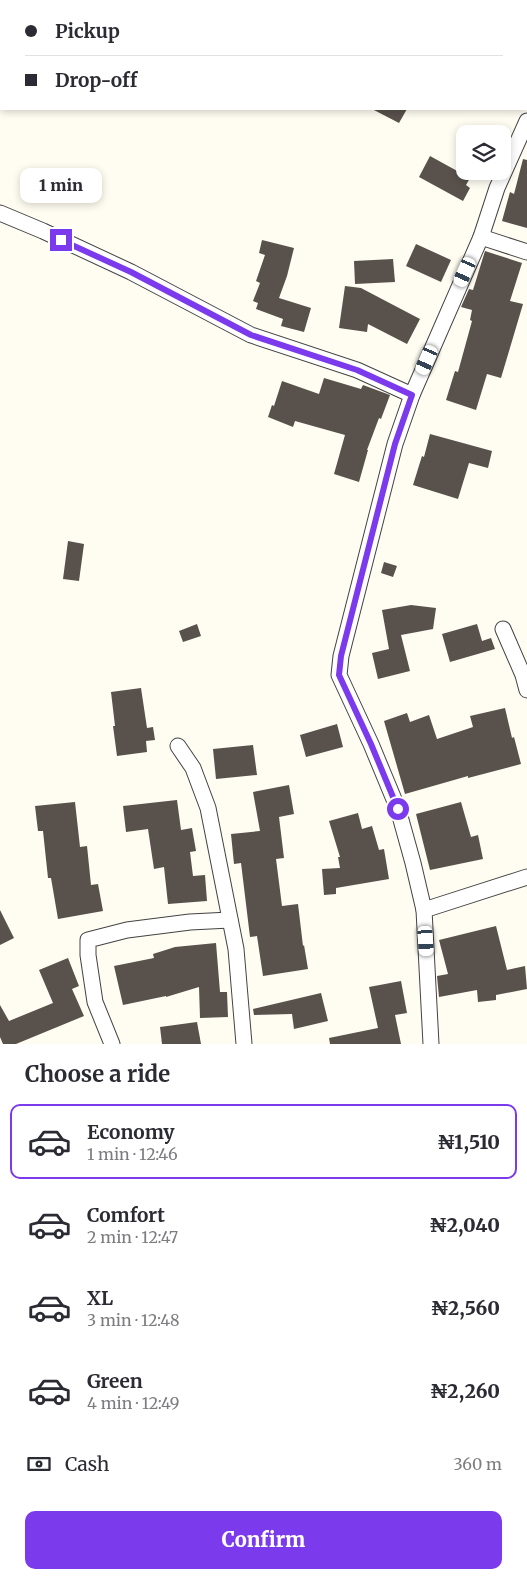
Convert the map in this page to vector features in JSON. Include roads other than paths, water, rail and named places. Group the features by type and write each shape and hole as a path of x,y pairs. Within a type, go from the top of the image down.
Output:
{"street":[{"path":"431,1044 424,910 413,863 398,809 339,675 341,656 395,444 412,395 481,237 497,188 527,121"},
{"path":"0,213 131,272 251,335 357,370 412,395"},
{"path":"481,237 527,252"},
{"path":"503,628 523,675 527,690"},
{"path":"178,746 193,768 208,808 236,949 244,1044"},
{"path":"424,910 527,877"},
{"path":"112,1044 95,1002 88,955 88,940 126,930 190,922 230,920"}]}
